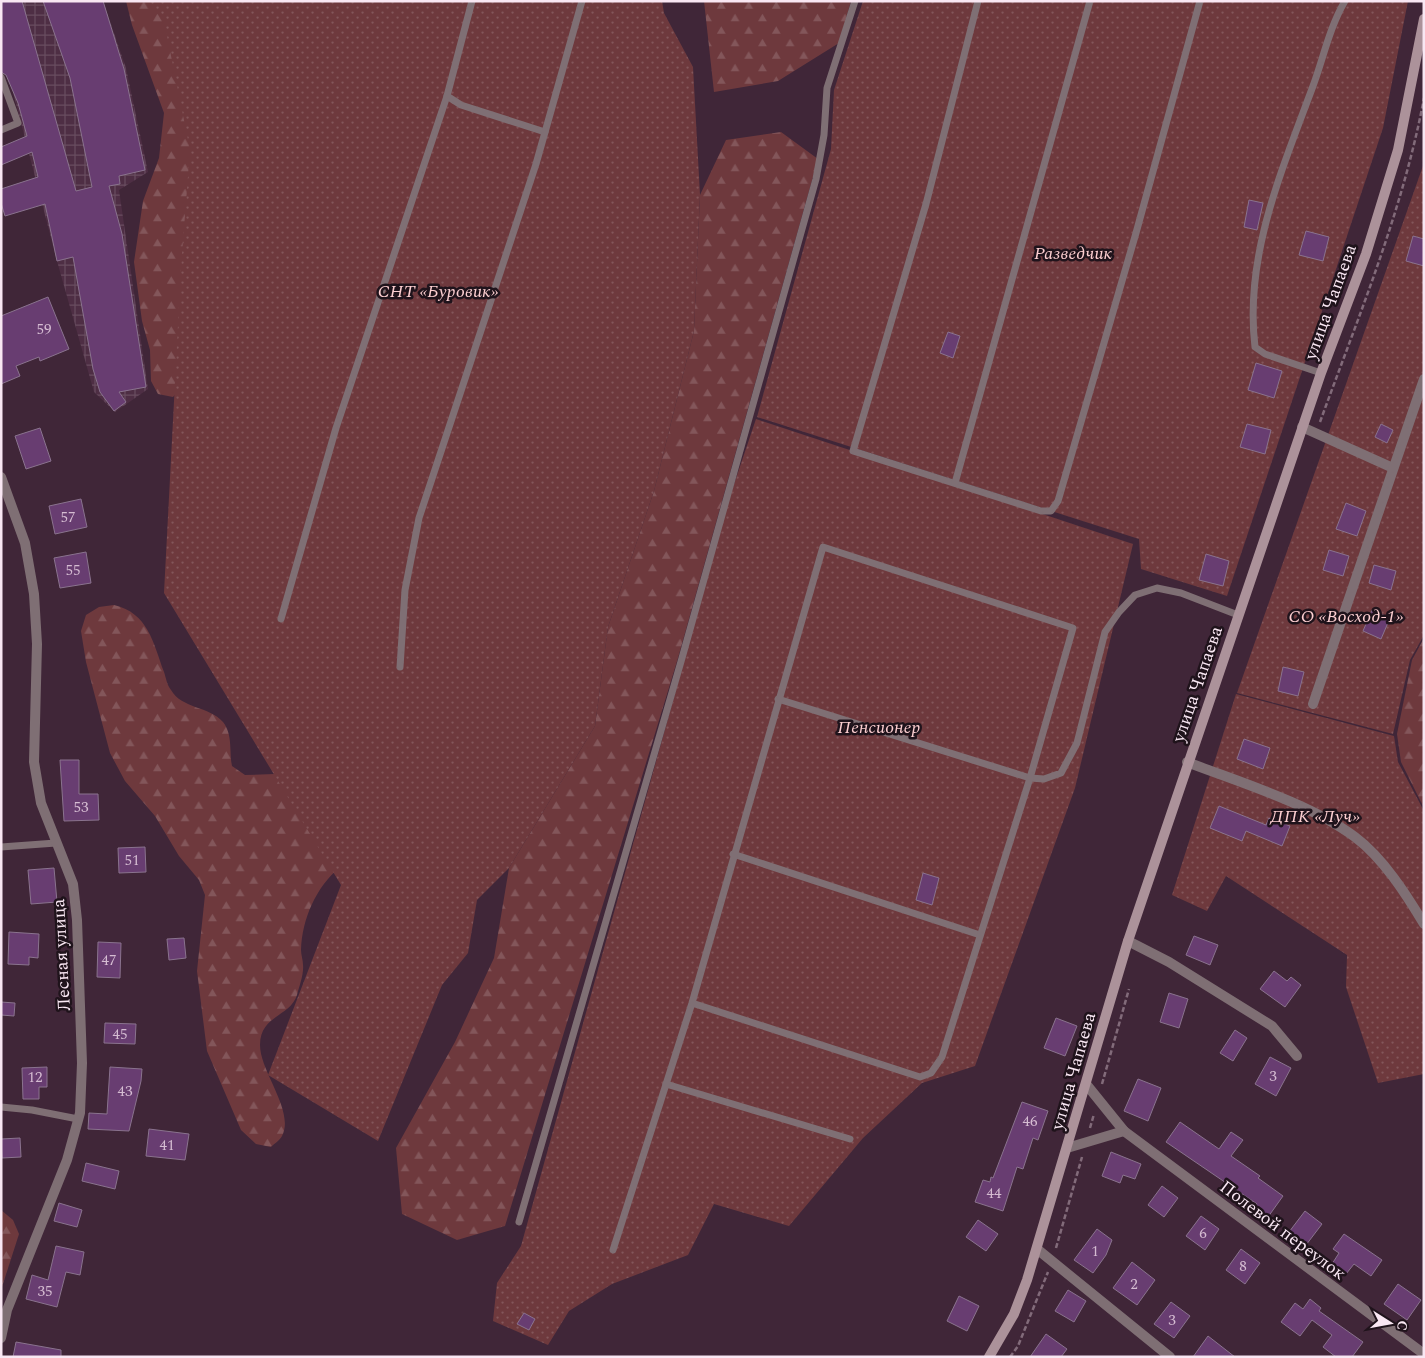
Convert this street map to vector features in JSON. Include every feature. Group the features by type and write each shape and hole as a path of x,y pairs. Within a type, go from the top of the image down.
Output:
{"street":[{"name":"улица Чапаева","path":"989,1357 1014,1314 1037,1249 1128,941 1302,427 1366,254 1398,150 1424,19"},
{"path":"1313,704 1424,379"},
{"path":"1302,427 1393,468"},
{"name":"Лесная улица","path":"1,477 25,543 34,594 37,644 34,762 41,803 73,884 77,920 82,1064 78,1119 67,1160 7,1310 1,1338"},
{"path":"1188,762 1334,822 1357,838 1382,864 1424,924"},
{"path":"1128,941 1169,962 1272,1026 1298,1056"},
{"name":"Полевой переулок","path":"1086,1084 1124,1132 1424,1354"},
{"path":"1067,1148 1124,1132"},
{"path":"1037,1249 1170,1357"}],"lane":[{"path":"282,619 336,428 446,96 472,1"},
{"path":"400,667 405,590 419,518 545,132 582,1"},
{"path":"519,1222 685,649 814,188 824,135 827,88 854,1"},
{"path":"978,1 926,204 853,451 1041,511 1051,511 1058,501 1136,233 1200,1"},
{"path":"955,483 1090,1"},
{"path":"1321,373 1265,354 1255,347 1252,327 1256,271 1265,224 1276,185 1345,1"},
{"path":"1,76 18,123 1,130"},
{"path":"446,96 461,105 545,132"},
{"path":"614,1250 692,1003 733,854 823,546 1073,628 1030,778 942,1057 931,1073 920,1077 692,1003"},
{"path":"778,699 1030,778 1044,779 1061,773 1077,743 1105,632 1118,612 1135,595 1157,588 1182,593 1238,615"},
{"path":"1,847 56,843"},
{"path":"733,854 980,935"},
{"path":"666,1084 850,1138"},
{"path":"1,1108 32,1110 78,1119"}],"path":[{"path":"1316,433 1380,259 1405,183 1424,98"},
{"path":"1010,1357 1018,1346 1052,1262 1130,985"}],"shaded area":[{"path":"1,1 103,1 126,68 148,172 119,190 148,389 115,412 94,392 57,261 1,46"}],"green space":[{"path":"126,1 210,1 184,384 173,397 158,394 151,381 150,350 142,321 134,262 143,201 159,158 164,113 132,25"},
{"name":"СНТ «Буровик»","path":"146,1 662,1 664,13 693,67 700,195 694,331 654,491 608,627 595,726 509,868 477,900 468,953 442,985 378,1141 268,1075 341,885 164,593 181,267 190,150 164,21"},
{"path":"704,1 851,1 839,43 778,81 714,92"},
{"name":"Разведчик","path":"863,1 1408,1 1383,128 1227,596 1141,569 1139,539 757,417 831,149 834,90"},
{"path":"781,132 818,159 678,658 505,1226 457,1240 402,1214 396,1148 455,1042 494,958 509,868 595,726 608,627 654,491 694,331 700,195 726,140"},
{"name":"СО «Восход-1»","path":"1424,163 1424,635 1410,660 1393,734 1237,693"},
{"name":"Пенсионер","path":"756,419 1133,544 1075,788 975,1066 922,1083 863,1138 789,1226 714,1204 688,1255 612,1284 569,1311 548,1345 493,1321 497,1283 521,1246 730,496"},
{"path":"114,605 135,615 148,630 168,686 176,696 182,701 211,713 223,722 228,732 232,766 245,775 275,774 340,867 331,875 317,894 307,915 301,950 303,972 297,995 288,1008 270,1022 261,1035 261,1056 281,1103 285,1126 282,1136 271,1147 256,1144 241,1130 207,1051 197,971 205,895 199,880 179,856 155,816 125,781 110,753 86,662 81,631 86,615 99,607"},
{"path":"1424,638 1424,808 1401,762 1397,734 1412,660"},
{"name":"ДПК «Луч»","path":"1236,694 1394,736 1398,762 1424,811 1424,1074 1378,1083 1346,987 1347,955 1226,876 1207,911 1172,895"},
{"path":"1,1210 13,1220 19,1234 1,1290"}],"building":[{"path":"1,1 22,1 76,191 92,187 70,78 43,1 103,1 124,69 145,170 119,176 120,184 109,186 122,234 146,387 119,392 126,402 114,411 100,392 93,369 73,257 57,261 45,204 5,216 1,203 1,189 38,177 32,152 1,165 1,147 27,136 18,103 6,75 1,72"},
{"path":"1249,200 1263,203 1257,230 1244,227"},
{"path":"1306,231 1329,237 1323,261 1299,255"},
{"path":"1413,236 1424,239 1424,266 1406,261"},
{"path":"48,297 69,349 40,361 39,357 16,366 20,376 1,384 1,316"},
{"path":"948,332 960,336 953,358 940,353"},
{"path":"1256,363 1282,371 1274,398 1248,390"},
{"path":"1247,424 1271,430 1265,454 1240,447"},
{"path":"1381,424 1393,430 1387,443 1375,437"},
{"path":"40,428 51,461 26,469 15,436"},
{"path":"81,499 87,527 55,534 49,506"},
{"path":"1346,503 1366,511 1357,536 1336,529"},
{"path":"1329,550 1349,556 1343,576 1323,570"},
{"path":"86,552 91,583 60,588 54,558"},
{"path":"1206,554 1229,561 1223,586 1199,580"},
{"path":"1374,565 1396,571 1391,590 1369,583"},
{"path":"1372,610 1390,618 1381,639 1363,631"},
{"path":"1283,667 1304,672 1298,696 1278,691"},
{"path":"1244,739 1270,748 1263,769 1237,759"},
{"path":"60,760 79,760 79,794 98,794 99,820 64,821"},
{"path":"1219,806 1266,825 1269,818 1290,826 1282,846 1246,831 1242,841 1210,828"},
{"path":"145,847 146,872 119,873 118,848"},
{"path":"54,868 57,902 31,904 28,870"},
{"path":"923,873 939,878 932,905 916,900"},
{"path":"9,932 39,934 38,958 29,957 29,965 8,964"},
{"path":"1194,936 1218,945 1210,965 1186,955"},
{"path":"184,938 186,958 169,960 167,939"},
{"path":"98,942 121,943 120,978 97,977"},
{"path":"1274,971 1287,981 1291,977 1301,985 1285,1007 1260,989"},
{"path":"1169,993 1188,999 1179,1028 1160,1022"},
{"path":"1,1002 15,1003 14,1016 1,1015"},
{"path":"1056,1018 1077,1026 1065,1056 1044,1048"},
{"path":"105,1023 136,1024 135,1044 104,1043"},
{"path":"1235,1030 1247,1038 1233,1061 1220,1053"},
{"path":"1270,1057 1291,1068 1276,1096 1255,1084"},
{"path":"47,1067 47,1087 39,1087 39,1099 23,1099 22,1068"},
{"path":"110,1067 142,1069 129,1131 88,1129 89,1113 107,1114"},
{"path":"1138,1079 1161,1088 1148,1121 1124,1111"},
{"path":"1022,1102 1048,1111 1038,1140 1033,1138 1023,1169 1017,1167 1003,1211 975,1202 983,1180 990,1182 991,1177 993,1178"},
{"path":"1180,1122 1219,1149 1231,1132 1243,1140 1231,1156 1260,1176 1258,1178 1283,1196 1268,1217 1255,1207 1257,1204 1166,1142"},
{"path":"149,1129 189,1134 185,1160 146,1156"},
{"path":"20,1138 21,1157 2,1158 1,1139"},
{"path":"1111,1152 1141,1164 1135,1179 1123,1175 1120,1183 1102,1176"},
{"path":"86,1163 119,1171 115,1189 82,1181"},
{"path":"1162,1186 1178,1198 1164,1217 1148,1205"},
{"path":"59,1203 82,1210 77,1227 54,1221"},
{"path":"1305,1211 1322,1224 1306,1245 1289,1232"},
{"path":"1201,1216 1219,1229 1205,1250 1186,1236"},
{"path":"978,1220 998,1234 986,1251 966,1237"},
{"path":"1097,1229 1112,1240 1106,1255 1093,1273 1074,1260"},
{"path":"1344,1234 1382,1260 1371,1276 1354,1264 1346,1274 1332,1264 1339,1253 1333,1249"},
{"path":"56,1246 84,1252 80,1275 66,1272 57,1307 26,1299 32,1275 48,1280"},
{"path":"1241,1249 1260,1263 1245,1284 1226,1270"},
{"path":"1132,1262 1155,1280 1137,1305 1113,1288"},
{"path":"1398,1284 1421,1300 1407,1320 1384,1304"},
{"path":"1068,1290 1086,1301 1074,1322 1055,1311"},
{"path":"959,1296 979,1306 967,1331 947,1321"},
{"path":"1310,1299 1321,1308 1319,1311 1363,1342 1352,1357 1336,1357 1323,1347 1332,1335 1312,1320 1300,1336 1281,1322 1295,1303 1303,1309"},
{"path":"1171,1302 1190,1316 1174,1338 1154,1324"},
{"path":"524,1313 535,1319 529,1330 517,1324"},
{"path":"1046,1334 1067,1349 1061,1357 1030,1357"},
{"path":"1208,1336 1235,1357 1193,1357"},
{"path":"16,1342 61,1350 61,1357 13,1357"}]}
